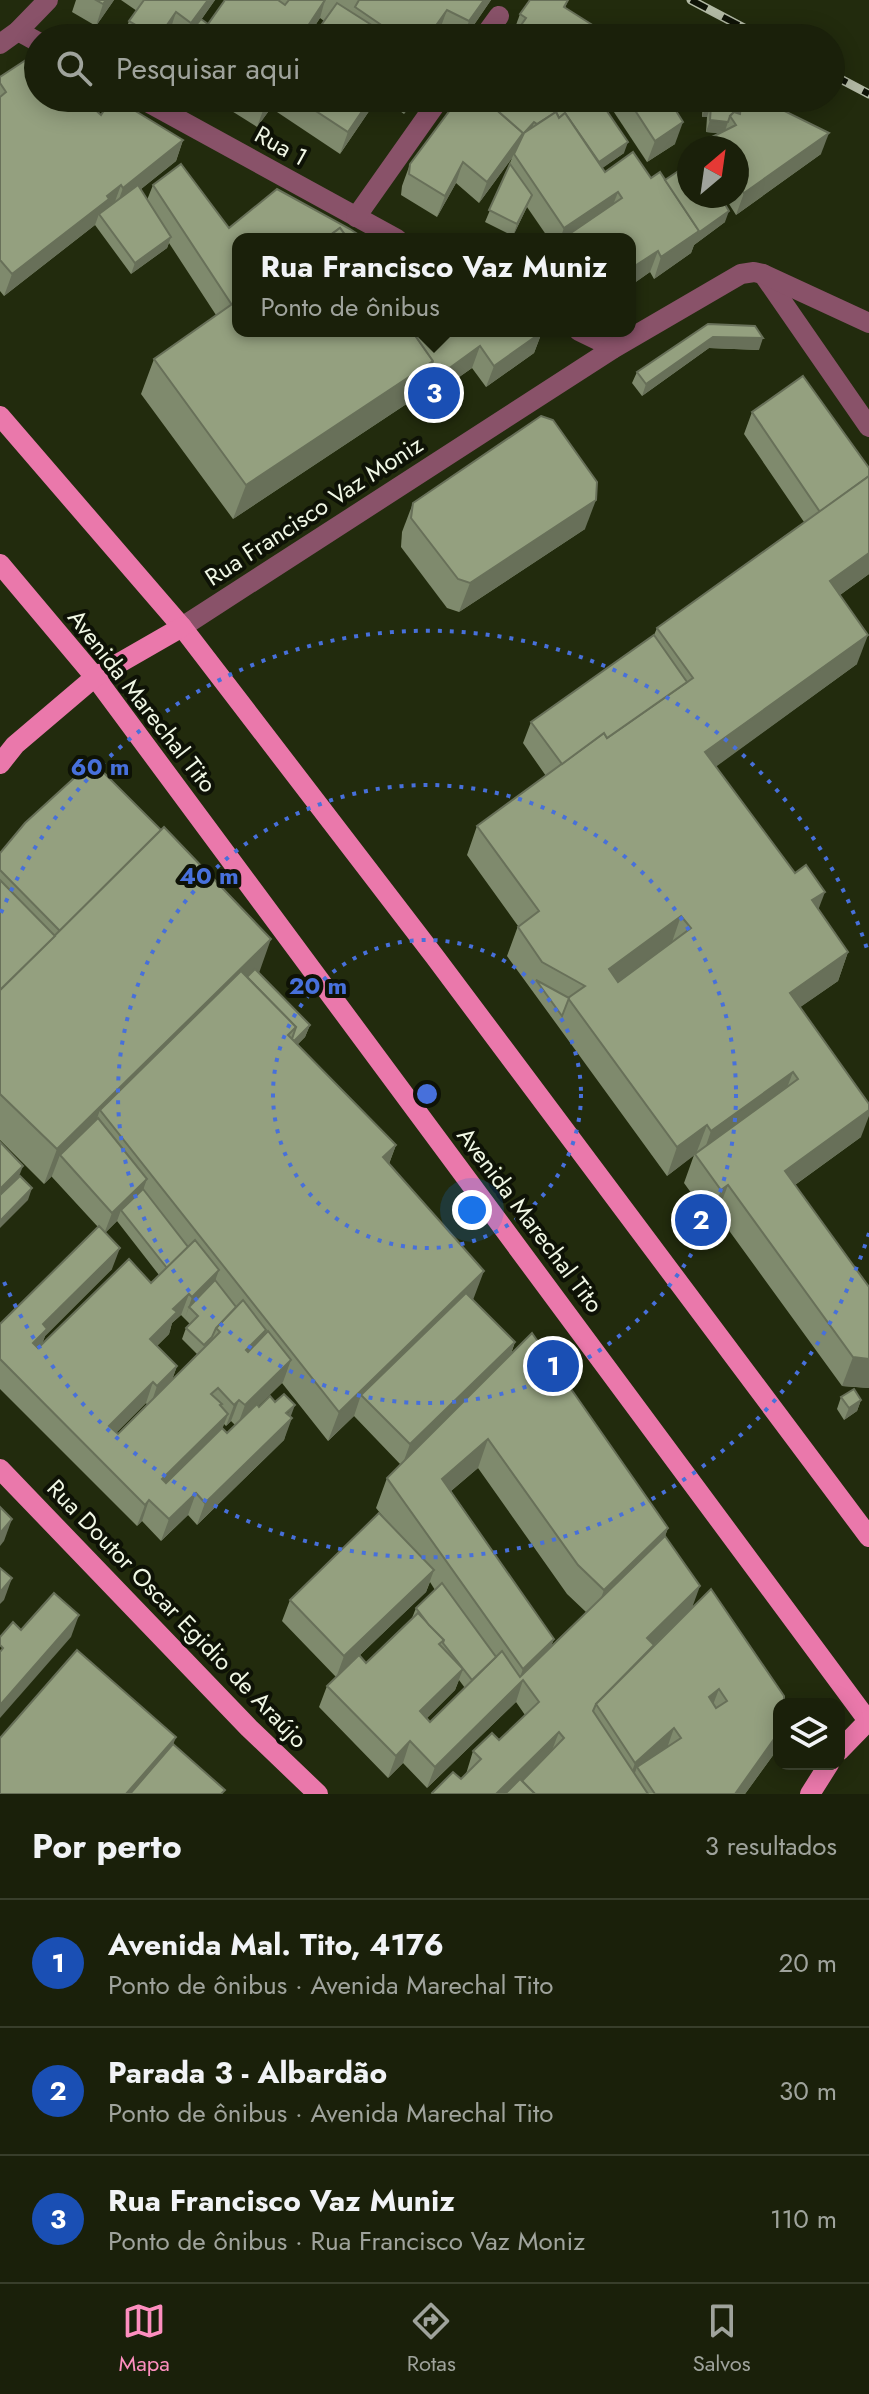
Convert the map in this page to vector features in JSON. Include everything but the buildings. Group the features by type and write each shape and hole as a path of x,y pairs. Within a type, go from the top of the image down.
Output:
{"main road":[{"path":"0,416 182,627 435,957 869,1537"},
{"name":"Avenida Marechal Tito","path":"0,564 95,677 869,1721"},
{"path":"0,764 15,745 95,677 182,627"},
{"name":"Rua Doutor Oscar Egidio de Araújo","path":"0,1469 249,1728 318,1794"},
{"path":"845,1745 869,1721"},
{"path":"810,1794 825,1770"}],"street":[{"path":"25,24 48,0"},
{"path":"493,24 499,16"},
{"path":"0,44 24,25"},
{"path":"18,31 24,34"},
{"name":"Rua 1","path":"165,112 386,233"},
{"path":"356,217 430,112"},
{"name":"Rua Francisco Vaz Moniz","path":"636,335 741,274 763,274"},
{"path":"763,274 869,323"},
{"path":"763,274 869,427"},
{"path":"591,337 614,348"},
{"name":"Rua Francisco Vaz Moniz","path":"182,627 633,337"}],"railway":[{"path":"691,0 736,24"},
{"path":"845,81 869,94"}],"place":[{"name":"Rua Francisco Vaz Muniz","path":"434,393"},
{"name":"Parada 3 - Albardão","path":"701,1220"},
{"name":"Avenida Mal. Tito, 4176","path":"553,1366"}]}
